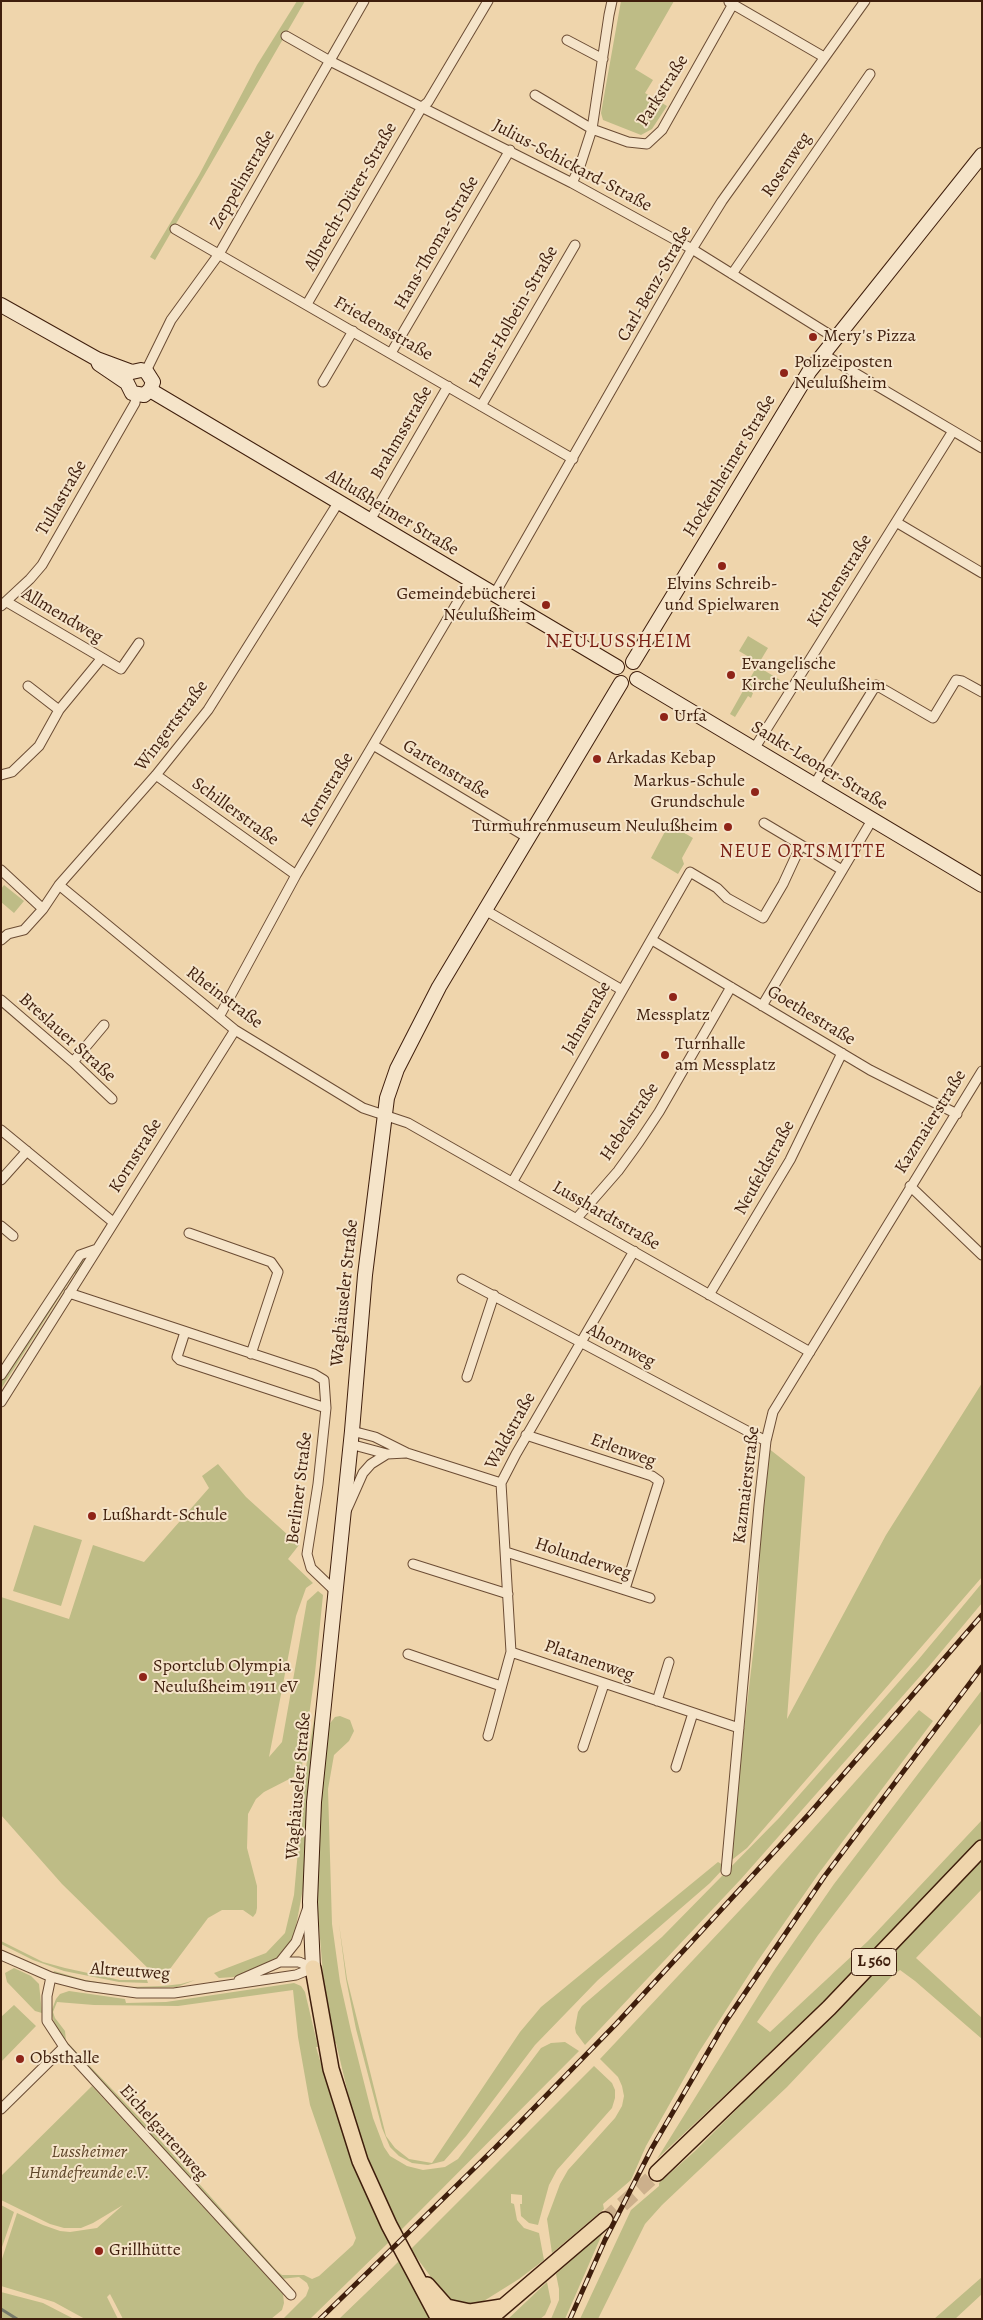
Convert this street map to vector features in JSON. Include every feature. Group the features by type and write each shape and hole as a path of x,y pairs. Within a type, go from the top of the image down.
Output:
{"main road":[{"name":"L 560","path":"656,2173 829,2008 982,1848"},
{"path":"313,1968 331,2069 342,2108 367,2178 389,2225 414,2270 447,2315 502,2307"},
{"path":"489,2319 605,2220"}],"street":[{"name":"Zeppelinstraße","path":"135,375 174,315 219,254 364,1"},
{"name":"Albrecht-Dürer-Straße","path":"307,304 422,107 428,102 488,1"},
{"path":"572,183 580,166 592,128 608,15 612,1"},
{"path":"730,3 824,58"},
{"name":"Parkstraße","path":"592,128 628,142 647,144 654,140 662,130 730,3"},
{"name":"Carl-Benz-Straße","path":"494,596 692,249 722,201 861,3"},
{"name":"Julius-Schickard-Straße","path":"286,36 330,61 510,150 572,183 692,249 836,338"},
{"path":"567,40 603,59"},
{"name":"Rosenweg","path":"732,274 870,74"},
{"path":"535,95 592,128"},
{"name":"Hans-Thoma-Straße","path":"391,353 510,150"},
{"name":"Hockenheimer Straße","path":"633,662 796,394 823,354 982,154"},
{"name":"Friedensstraße","path":"175,229 573,459"},
{"name":"Hans-Holbein-Straße","path":"482,406 575,245"},
{"path":"1,305 96,359 135,375 152,382 150,390 144,395 136,395 130,390 135,375"},
{"path":"324,382 354,331"},
{"path":"823,354 982,448"},
{"name":"Brahmsstraße","path":"369,522 448,386"},
{"name":"Altlußheimer Straße","path":"150,390 470,582 617,667"},
{"name":"Tullastraße","path":"4,604 42,565 135,402 136,395"},
{"name":"Kirchenstraße","path":"754,749 953,431"},
{"name":"Wingertstraße","path":"1,940 8,934 24,930 43,909 59,885 156,775 208,710 338,503"},
{"path":"896,522 982,573"},
{"name":"Kornstraße","path":"219,1017 296,875 470,582"},
{"name":"Allmendweg","path":"4,604 120,669 139,643"},
{"name":"Allmendweg","path":"1,776 12,772 39,746 59,710 101,658"},
{"path":"624,661 633,662 639,672 637,679 632,684 621,682 616,675 617,667 624,661"},
{"name":"Sankt-Leoner-Straße","path":"637,679 872,820 980,881"},
{"path":"814,785 876,685 933,718 956,680 962,681 982,692"},
{"name":"Waghäuseler Straße","path":"313,1968 310,1902 314,1802 351,1437 365,1275 384,1114 392,1083 406,1049 439,988 621,682"},
{"path":"28,686 59,710"},
{"name":"Gartenstraße","path":"373,745 528,838"},
{"name":"Schillerstraße","path":"156,775 296,875"},
{"path":"1,776 1,781"},
{"path":"762,1006 872,820"},
{"path":"764,823 842,870"},
{"name":"Jahnstraße","path":"513,1181 690,872 717,888 727,898 763,918 783,884 801,845"},
{"path":"1,870 43,909"},
{"name":"Rheinstraße","path":"59,885 235,1030 363,1108 384,1114"},
{"path":"485,910 622,990"},
{"name":"Goethestraße","path":"652,940 870,1070 957,1114"},
{"name":"Hebelstraße","path":"577,1218 618,1171 639,1142 731,988"},
{"name":"Breslauer Straße","path":"1,1000 74,1062 112,1100"},
{"path":"74,1062 104,1025"},
{"name":"Kornstraße","path":"1,1402 235,1030"},
{"name":"Neufeldstraße","path":"709,1295 790,1160 842,1053"},
{"name":"Kazmaierstraße","path":"726,1871 766,1441 773,1412 981,1073"},
{"name":"Lusshardtstraße","path":"384,1114 408,1123 513,1181 810,1352"},
{"path":"1,1130 113,1222"},
{"path":"1,1180 27,1151"},
{"path":"910,1186 982,1255"},
{"path":"1,1226 13,1236"},
{"path":"189,1233 272,1262 278,1272 251,1354"},
{"name":"Kornstraße","path":"1,1375 80,1255 97,1249"},
{"name":"Waldstraße","path":"488,1736 511,1652 501,1484 526,1435 634,1251"},
{"name":"Ahornweg","path":"462,1279 766,1441"},
{"name":"Berliner Straße","path":"69,1293 314,1374 324,1380 326,1408 318,1484 307,1554 311,1568 335,1591"},
{"path":"467,1377 494,1295"},
{"path":"185,1332 177,1357 180,1360 326,1408"},
{"name":"Erlenweg","path":"526,1435 652,1476 659,1481 625,1589"},
{"path":"351,1437 387,1454 407,1453"},
{"path":"351,1437 375,1437 407,1453 501,1484"},
{"path":"342,1518 363,1474 371,1464 387,1454"},
{"name":"Holunderweg","path":"506,1552 650,1598"},
{"path":"413,1564 508,1594"},
{"name":"Platanenweg","path":"511,1652 739,1728"},
{"path":"408,1654 501,1686"},
{"path":"657,1701 669,1662"},
{"path":"583,1747 604,1684"},
{"path":"676,1767 693,1713"},
{"name":"Altreutweg","path":"280,1962 296,1942 310,1902"},
{"name":"Altreutweg","path":"1,1955 51,1977 86,1986 137,1993 174,1993 296,1975 313,1968"},
{"name":"Altreutweg","path":"231,1984 280,1962 299,1962 313,1968"},
{"name":"Eichelgartenweg","path":"51,1977 46,1996 47,2021 64,2047 291,2295"},
{"path":"1,2109 64,2047"}],"green space":[{"path":"297,1 305,1 155,260 150,257 199,175 257,65"},
{"path":"621,1 674,1 635,69 653,80 645,93 667,106 652,129 641,135 603,120 601,113"},
{"path":"748,636 768,648 759,663 739,651"},
{"path":"757,666 780,680 781,684 778,690 757,678 750,691 753,693 751,698 748,696 735,717 730,714"},
{"path":"669,824 693,838 682,858 684,864 678,874 651,858"},
{"path":"4,885 24,901 14,913 1,902 1,889"},
{"path":"86,1260 78,1273 74,1274 1,1389 1,1382 78,1262"},
{"path":"982,1383 982,1577 747,1848 733,1859 729,1857 757,1620 761,1524 768,1448 805,1477 787,1719 886,1535"},
{"name":"Sportclub Olympia Neulußheim 1911 eV","path":"218,1464 246,1497 299,1545 288,1559 313,1583 306,1588 296,1616 269,1757 282,1742 307,1601 318,1591 323,1595 315,1673 301,1773 264,1792 256,1799 248,1814 247,1848 257,1886 256,1913 253,1917 243,1910 222,1910 208,1918 161,1981 62,1884 1,1815 1,1597 69,1619 93,1545 144,1562 209,1488 202,1476"},
{"path":"34,1525 82,1540 61,1606 13,1591"},
{"path":"982,1583 982,1603 930,1665 741,1879 585,2045 576,2033 575,2028 578,2012 582,2006 662,1937 779,1818 918,1660"},
{"path":"982,1690 982,1722 818,1935 757,2022 770,2032 868,1941 982,1820 982,1839 867,1961 657,2159 773,1972 834,1884"},
{"path":"316,1708 304,1883 294,1937 282,1955 273,1960 234,1977 219,1978 214,1973 266,1953 285,1933 294,1895 305,1773"},
{"path":"919,1710 933,1721 819,1873 757,1962 699,2052 646,2146 631,2180 603,2204 604,2209 552,2253 547,2219 560,2184 568,2170 615,2118 622,2106 624,2096 618,2077 600,2059 756,1893"},
{"path":"340,1716 350,1720 354,1731 349,1741 334,1755 328,1789 332,1924 340,1982 351,2031 373,2118 384,2147 390,2156 407,2166 423,2170 445,2167 458,2159 541,2048 551,2043 565,2042 579,2051 401,2230 367,2156 356,2127 336,2043 334,2043 323,1974 318,1914 318,1841 327,1727 335,1717"},
{"path":"982,1856 982,1889 916,1958 982,2018 982,2039 900,1970 891,1977 787,2087 662,2205 645,2224 598,2319 580,2319 631,2210 659,2186 659,2183 695,2151 742,2104 741,2102"},
{"path":"718,1862 723,1865 723,1869 710,1883 598,1980 535,2045 466,2136 444,2161 428,2165 412,2163 399,2156 390,2147 382,2128 356,2029 346,1979 339,1924 347,1979 386,2136 395,2148 409,2159 432,2163 520,2032 541,2007"},
{"path":"1,1941 43,1962 120,1980 147,1980 148,1983 119,1982 64,1971 33,1960 1,1944"},
{"path":"14,1968 31,1976 39,1984 42,2013 35,2011 7,1982 5,1973"},
{"path":"54,1971 85,1980 129,1987 163,1986 195,1980 177,1987 130,1988 85,1982 53,1973"},
{"path":"294,1983 301,1986 305,1992 318,2047 316,2047 335,2111 359,2178 389,2242 310,2319 283,2319 306,2296 309,2288 307,2283 299,2277 281,2279 70,2049 55,2026 51,2012 60,1994 69,1991 125,1999 126,2003 166,2002","holes":["293,1990 298,2037 310,2105 356,2238 353,2245 319,2276 312,2279 304,2275 282,2275 277,2271 151,2130 66,2041 65,2031 55,2018 53,2012 57,2002 94,2005 178,2006"]},
{"path":"14,2005 36,2026 1,2062 1,2017"},
{"path":"594,2066 612,2083 615,2090 615,2098 612,2108 557,2170 549,2185 538,2225 529,2223 521,2216 520,2204 522,2204 522,2195 511,2194 511,2203 514,2204 517,2220 524,2228 539,2233 544,2260 519,2279 479,2304 455,2303 445,2296 411,2250 401,2230 411,2249"},
{"name":"Lussheimer Hundefreunde e.V.","path":"92,2086 283,2294 284,2303 282,2310 271,2319 123,2319 110,2294 107,2297 118,2319 85,2319 54,2302 1,2286 1,2262 17,2213 43,2225 60,2231 70,2232 97,2228 123,2205 81,2228 64,2228 50,2224 1,2200 1,2176"},
{"path":"1,2205 14,2212 1,2250"},
{"path":"603,2232 565,2319 551,2319 559,2300 556,2274"},
{"path":"399,2261 432,2319 339,2319 391,2269"},
{"path":"982,2277 982,2294 955,2319 934,2319"},
{"path":"547,2282 551,2302 545,2315 540,2319 508,2319"},
{"path":"1,2292 43,2303 74,2319 1,2319"}],"waterway":[{"path":"1,2309 17,2319"}],"tunnel":[{"path":"605,2220 657,2173"}],"railway":[{"path":"320,2319 495,2148 616,2024 810,1813 982,1615"},
{"path":"570,2319 605,2240 652,2148 726,2021 824,1877 982,1667"}],"place":[{"name":"Mery's Pizza","path":"813,337"},
{"name":"Polizeiposten Neulußheim","path":"784,373"},
{"name":"Elvins Schreib- und Spielwaren","path":"722,566"},
{"name":"Gemeindebücherei Neulußheim","path":"546,605"},
{"name":"Evangelische Kirche Neulußheim","path":"731,675"},
{"name":"Urfa","path":"664,717"},
{"name":"Arkadas Kebap","path":"597,759"},
{"name":"Markus-Schule Grundschule","path":"755,792"},
{"name":"Turmuhrenmuseum Neulußheim","path":"728,827"},
{"name":"Messplatz","path":"673,997"},
{"name":"Turnhalle am Messplatz","path":"665,1055"},
{"name":"Lußhardt-Schule","path":"92,1516"},
{"name":"Sportclub Olympia Neulußheim 1911 eV","path":"143,1677"},
{"name":"Obsthalle","path":"20,2059"},
{"name":"Grillhütte","path":"99,2251"}],"district":[{"name":"NEULUSSHEIM","path":"619,642"},
{"name":"NEUE ORTSMITTE","path":"803,852"}]}
